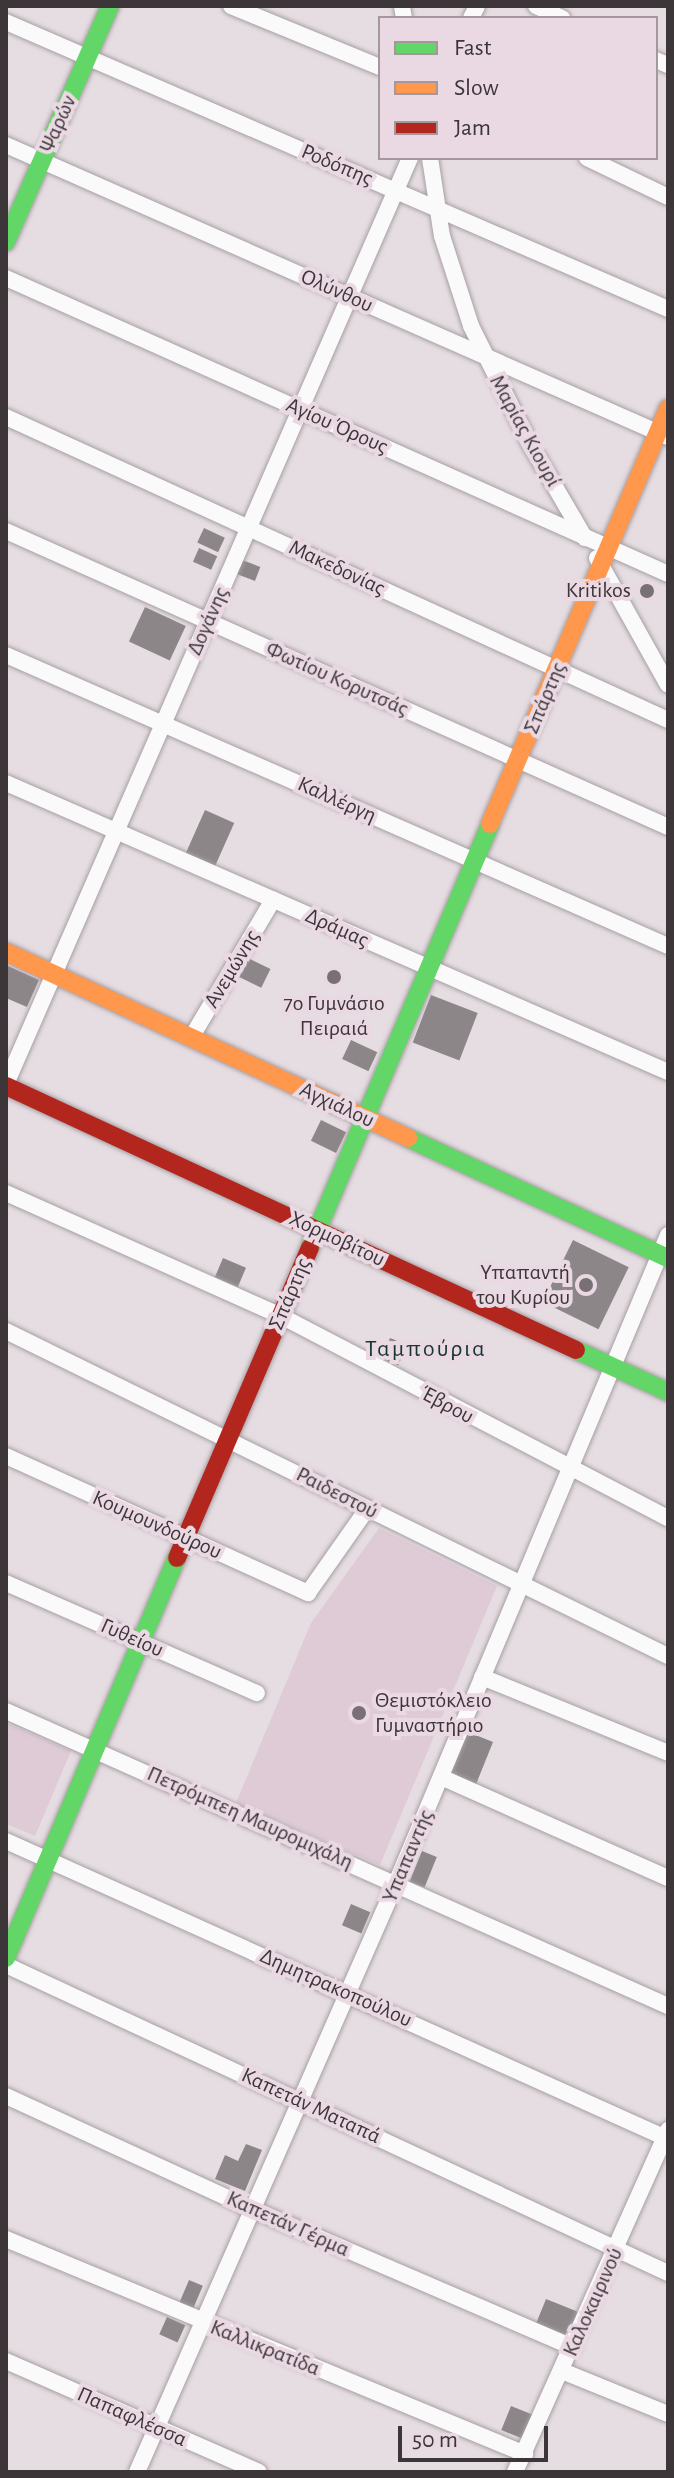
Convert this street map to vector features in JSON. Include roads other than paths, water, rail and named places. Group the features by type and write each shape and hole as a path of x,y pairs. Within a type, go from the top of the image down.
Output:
{"main road":[{"name":"Ψαρών","path":"6,242 110,6"},
{"name":"Σπάρτης","path":"6,1958 605,556 663,435 668,409"},
{"name":"Αγχιάλου","path":"6,952 664,1256"},
{"name":"Χορμοβίτου","path":"6,1085 668,1392"}],"street":[{"path":"231,6 378,66"},
{"path":"536,6 558,16"},
{"name":"Ροδόπης","path":"6,22 668,309"},
{"name":"Ολύνθου","path":"6,145 663,435"},
{"name":"Δογάνης","path":"6,1085 409,160"},
{"name":"Μαρίας Κιουρί","path":"430,160 438,209 459,292 486,359 584,537 605,556 668,685"},
{"path":"591,160 668,197"},
{"name":"Αγίου Όρους","path":"6,278 584,537"},
{"name":"Μακεδονίας","path":"6,417 668,720"},
{"name":"Φωτίου Κορυτσάς","path":"6,531 668,827"},
{"path":"605,556 668,574"},
{"name":"Καλλέργη","path":"6,655 668,946"},
{"name":"Δράμας","path":"6,783 668,1072"},
{"name":"Ανεμώνης","path":"191,1038 273,900"},
{"name":"Έβρου","path":"6,1193 281,1316 569,1470 668,1518"},
{"name":"Υπαπαντής","path":"137,2472 396,1883 518,1587 664,1256 668,1235"},
{"name":"Ραιδεστού","path":"6,1331 229,1437 518,1587 668,1656"},
{"name":"Κουμουνδούρου","path":"6,1456 308,1593 367,1509"},
{"name":"Γυθείου","path":"6,1583 257,1693"},
{"path":"482,1677 668,1753"},
{"name":"Πετρόμπεη Μαυρομιχάλη","path":"6,1711 668,2006"},
{"path":"441,1777 668,1878"},
{"name":"Δημητρακοπούλου","path":"6,1841 667,2136"},
{"name":"Καπετάν Ματαπά","path":"6,1965 668,2273"},
{"name":"Καπετάν Γέρμα","path":"6,2096 252,2209 573,2347"},
{"name":"Καλοκαιρινού","path":"515,2472 667,2136"},
{"name":"Καλλικρατίδα","path":"6,2239 525,2454"},
{"name":"Παπαφλέσσα","path":"6,2361 259,2472"},
{"path":"562,2371 668,2414"}],"place":[{"name":"Kritikos","path":"647,591"},
{"name":"7ο Γυμνάσιο Πειραιά","path":"334,977"},
{"name":"Υπαπαντή του Κυρίου","path":"586,1285"},
{"name":"Θεμιστόκλειο Γυμναστήριο","path":"359,1713"}],"district":[{"name":"Ταμπούρια","path":"426,1350"}]}
